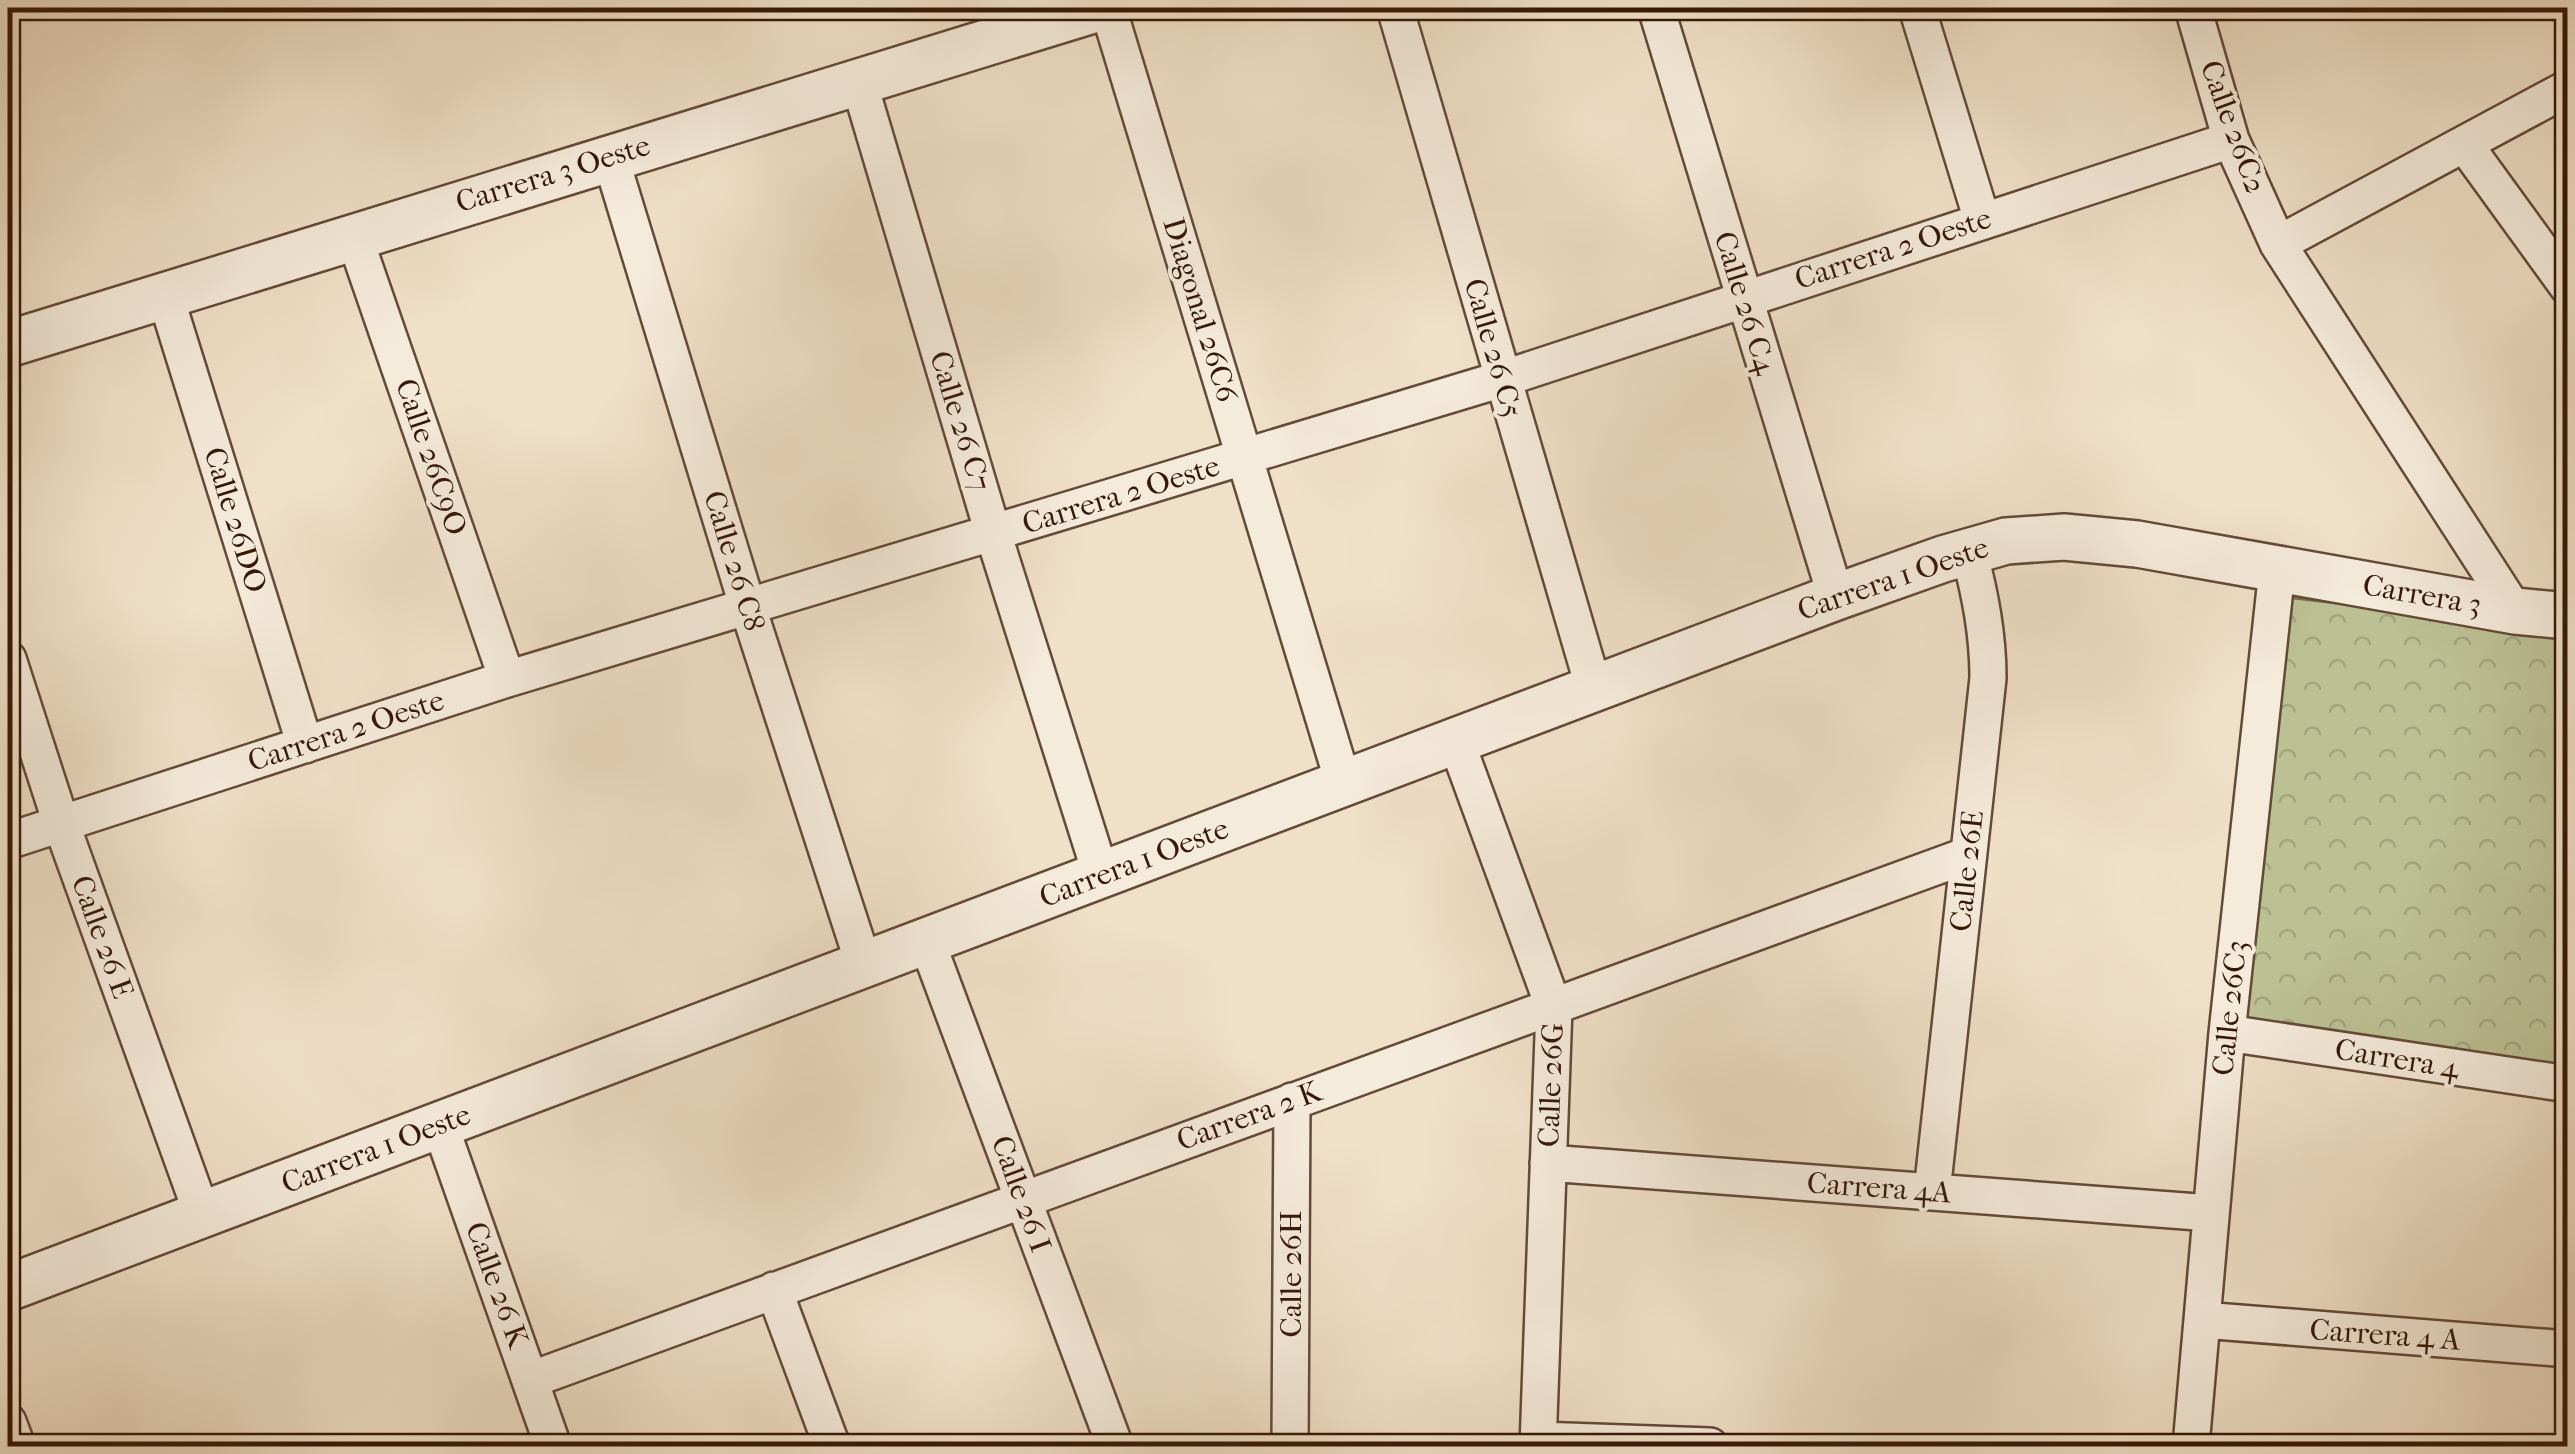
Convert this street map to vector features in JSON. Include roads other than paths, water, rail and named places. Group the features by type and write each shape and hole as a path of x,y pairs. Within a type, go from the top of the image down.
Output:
{"street":[{"name":"Calle 26 C5","path":"1395,8 1594,688"},
{"name":"Calle 26 C4","path":"1656,8 1836,597"},
{"path":"1917,8 1982,220"},
{"name":"Calle 26C2","path":"2192,8 2231,140 2278,244"},
{"name":"Carrera 3 Oeste","path":"8,344 1095,9"},
{"name":"Diagonal 26C6","path":"1095,9 1244,457 1344,785"},
{"name":"Calle 26 C7","path":"858,79 1101,876"},
{"path":"2515,611 2278,244 2568,88"},
{"name":"Carrera 2 Oeste","path":"8,841 507,680 1502,380 2231,140"},
{"path":"2465,145 2568,287"},
{"name":"Calle 26 C8","path":"610,156 748,608 864,965"},
{"name":"Calle 26C9O","path":"354,236 507,680"},
{"name":"Calle 26DO","path":"165,295 305,745"},
{"name":"Carrera 1 Oeste","path":"8,1288 1836,597 1969,552 2006,541 2064,537 2137,544 2277,570"},
{"name":"Calle 26E","path":"1932,1192 1988,678 1985,620 1969,552"},
{"name":"Carrera 3","path":"2277,570 2515,611 2568,616"},
{"name":"Calle 26C3","path":"2190,1446 2227,1034 2277,570"},
{"name":"Calle 26 E","path":"8,659 61,823 202,1214"},
{"name":"Calle 26G","path":"1456,741 1554,1008 1538,1443"},
{"name":"Carrera 2 K","path":"530,1380 1968,855"},
{"name":"Calle 26 I","path":"927,942 1115,1446"},
{"name":"Carrera 4","path":"2227,1034 2568,1084"},
{"name":"Calle 26H","path":"1290,1446 1292,1101"},
{"name":"Calle 26 K","path":"440,1124 553,1446"},
{"name":"Carrera 4A","path":"1548,1163 2211,1213"},
{"path":"774,1290 832,1446"},
{"name":"Carrera 4 A","path":"2202,1320 2568,1349"},
{"path":"8,1422 17,1446"},
{"path":"1538,1443 1710,1446"}]}
